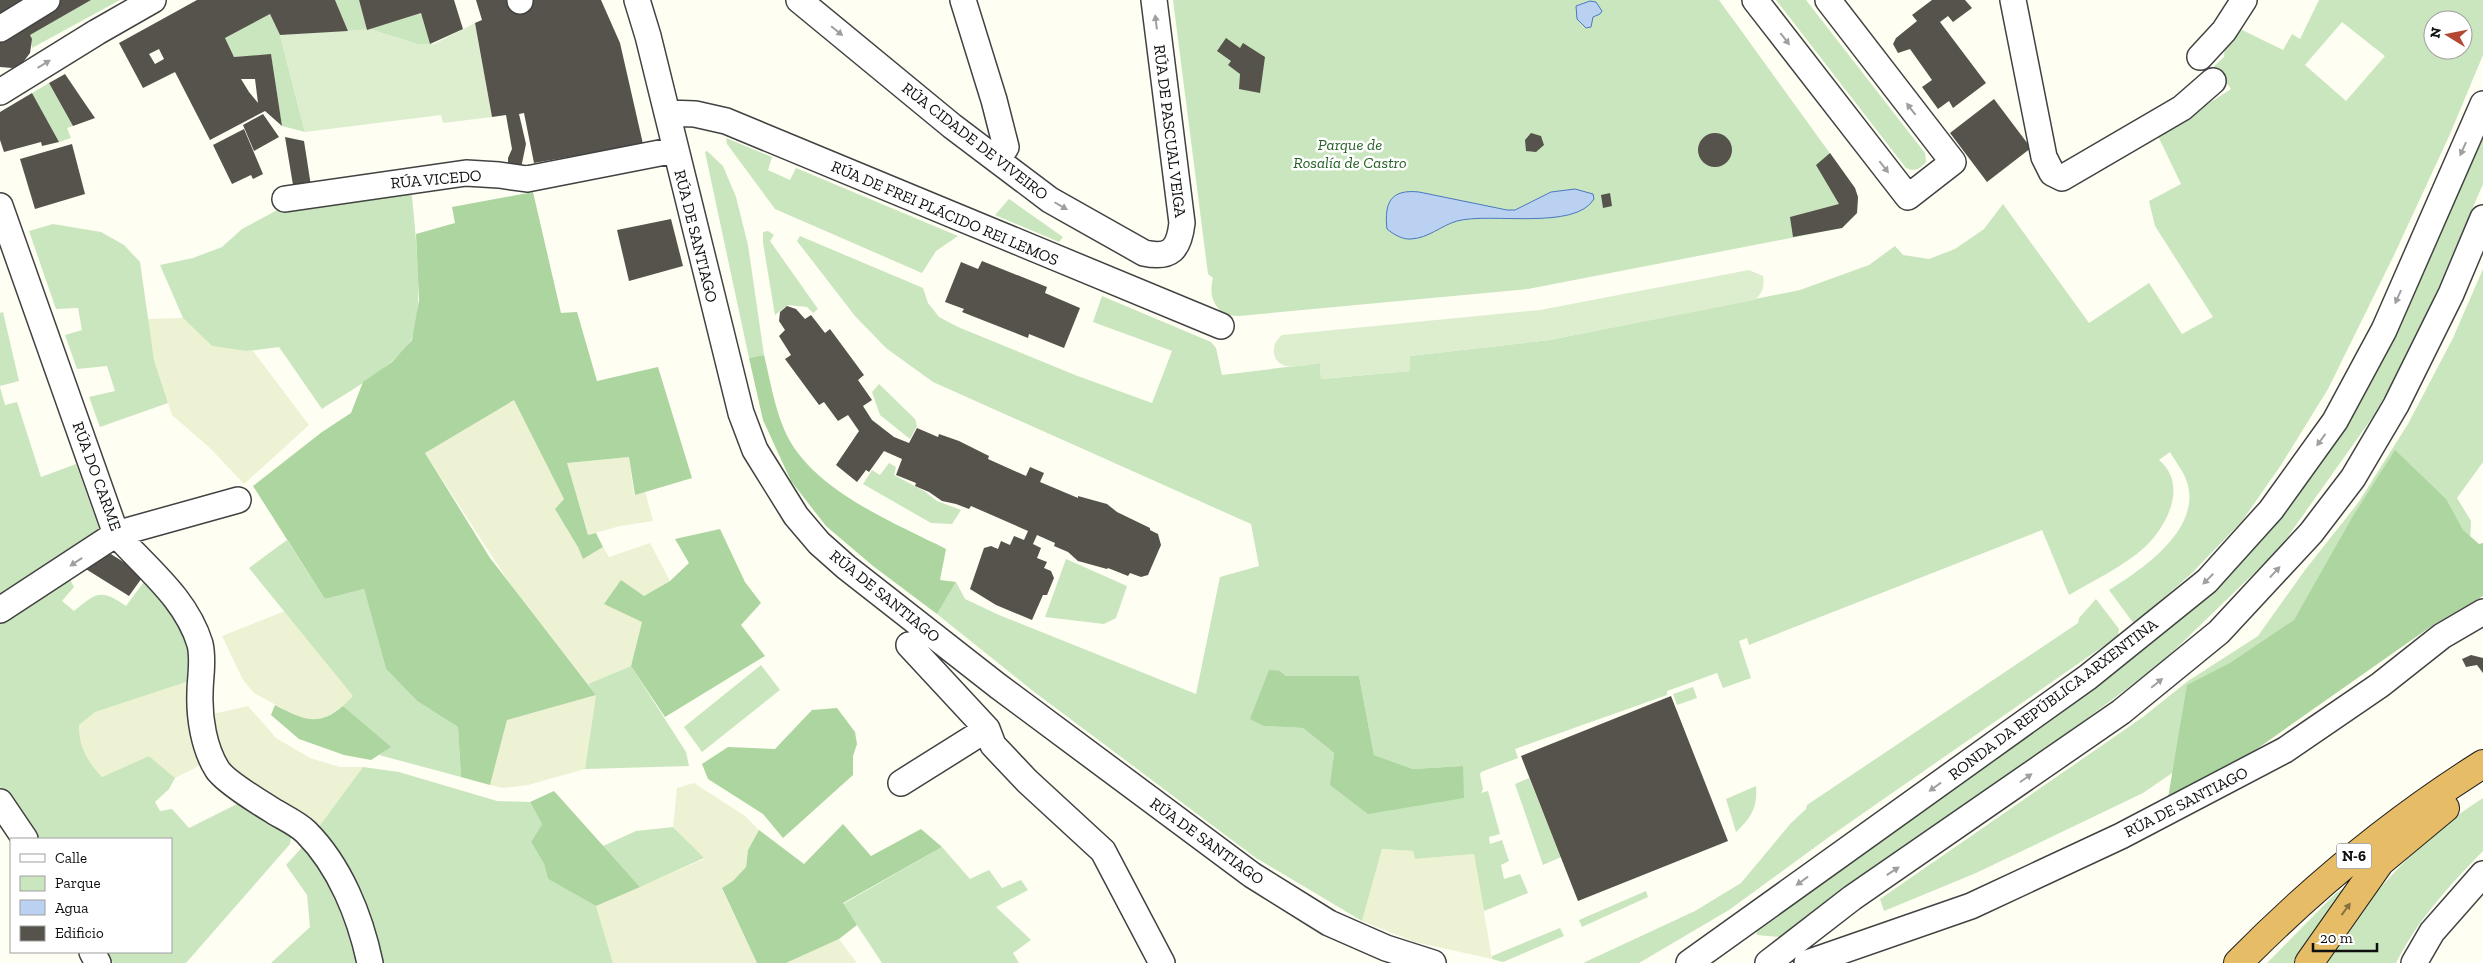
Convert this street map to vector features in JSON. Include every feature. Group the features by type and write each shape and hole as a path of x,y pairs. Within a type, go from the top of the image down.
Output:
{"highway":[{"name":"N-6","path":"2238,963 2363,848 2435,794 2483,764"},
{"path":"2308,963 2380,862 2483,778"}],"street":[{"path":"0,29 47,0"},
{"path":"1,89 153,0"},
{"name":"RÚA DE SANTIAGO","path":"637,0 741,413 755,450 796,516 826,549 998,686 1252,875 1383,956 1432,963"},
{"name":"RÚA CIDADE DE VIVEIRO","path":"799,0 952,126 1050,200 1136,249 1150,254 1165,254"},
{"path":"963,0 994,100 1006,147 998,160"},
{"name":"RÚA DE PASCUAL VEIGA","path":"1154,0 1182,223 1180,238 1174,249 1165,254"},
{"path":"1755,0 1908,197 1953,162 1828,0"},
{"path":"2013,0 2044,157 2052,173 2062,178 2182,108 2213,81"},
{"path":"2200,58 2224,31 2244,0"},
{"name":"RONDA DA REPÚBLICA ARXENTINA","path":"1689,963 2088,677 2207,581 2220,567 2271,510 2335,421 2384,330 2483,104"},
{"name":"RÚA DE FREI PLÁCIDO REI LEMOS","path":"666,113 695,114 726,121 1221,326"},
{"name":"RÚA VICEDO","path":"285,199 466,173 500,174 527,179 675,150"},
{"name":"RÚA DO CARME","path":"0,206 116,534 145,567 163,582 187,612 200,645 203,667 200,695 206,747 218,772 259,802 305,831 330,860 343,883 370,963"},
{"path":"1768,963 1852,898 2121,712 2219,632 2305,540 2353,478 2396,405 2451,294 2483,218"},
{"path":"0,610 116,534 238,500"},
{"name":"RÚA DE SANTIAGO","path":"1807,963 1971,906 2121,836 2285,750 2380,685 2442,636 2483,612"},
{"path":"909,645 986,730 993,745 1027,781 1104,851 1162,963"},
{"path":"986,730 987,708 998,686"},
{"path":"901,783 986,730"},
{"path":"0,802 24,838"},
{"path":"2414,963 2432,932 2483,874"},
{"path":"1852,898 1840,928 1842,935 1847,940 1863,944"},
{"path":"1721,963 1727,936"}],"green space":[{"path":"91,0 120,0 32,48 30,35"},
{"path":"335,0 359,0 367,30 348,31"},
{"name":"Parque de Rosalía de Castro","path":"1173,0 1719,0 1855,188 1858,197 1857,213 1842,228 1528,289 1239,316 1225,315 1214,303 1211,289 1213,278 1208,274"},
{"path":"1776,0 1806,0 1925,153 1926,162 1922,166 1915,170 1906,168"},
{"path":"2319,0 2483,0 2483,55 2450,134 2395,253 2328,389 2281,465 2242,521 2192,573 2134,624 2109,590 2153,559 2178,531 2186,516 2189,499 2187,482 2182,470 2170,452 2159,460 2168,470 2173,492 2172,504 2161,528 2145,547 2136,554 2118,567 2069,595 2042,530 1749,645 1747,638 1739,641 1751,678 1723,688 1717,673 1667,691 1667,695 1515,749 1518,758 1481,772 1483,789 1481,793 1488,791 1500,834 1489,837 1490,844 1502,840 1509,861 1501,865 1504,879 1520,874 1528,893 1484,911 1474,854 1415,859 1413,851 1382,849 1362,921 1256,858 1033,691 937,614 956,582 965,599 999,615 1196,694 1220,577 1259,566 1251,524 933,382 886,348 855,316 797,241 800,236 923,288 928,303 939,317 958,327 1075,375 1152,403 1172,351 1093,322 1102,296 1211,342 1216,348 1222,375 1320,363 1321,379 1409,371 1409,356 1549,340 1800,290 1869,265 1895,246 1903,255 1929,259 1955,249 1984,229 2003,204 2089,323 2149,283 2182,334 2213,317 2155,226 2149,201 2181,184 2158,136 2231,89 2214,66 2224,57 2225,40 2234,26 2283,50 2292,34 2300,39","holes":["2342,22 2385,56 2346,101 2305,65","1280,671 1286,676 1359,676 1374,755 1413,769 1463,766 1331,785 1334,753 1303,728 1264,726"]},
{"path":"421,13 430,44 417,44 369,29"},
{"path":"270,14 280,35 305,132 282,126 271,55 234,57 225,38"},
{"path":"475,23 492,117 443,123 441,115 305,132 280,35 369,29 417,44 434,44"},
{"path":"49,83 73,126 67,128 71,138 59,142 32,93"},
{"path":"2483,129 2483,184 2410,353 2372,418 2279,549 2160,664 2004,780 1796,927 1779,937 1757,935 1756,931 1765,920 2073,700 2168,629 2231,569 2356,407 2424,273"},
{"path":"726,138 772,157 768,170 790,180 796,168 958,236 936,251 922,273 775,209 727,144"},
{"path":"707,151 723,166 736,197 748,245 764,355 749,358 705,152"},
{"path":"411,187 418,267 415,330 410,342 391,362 369,379 322,409 279,347 247,351 212,346 183,318 160,265 193,258 222,247 242,229 287,205"},
{"path":"533,192 561,313 577,312 597,381 658,367 692,478 635,495 629,457 567,463 588,535 596,533 603,547 583,559 578,547 555,509 564,499 514,400 425,453 490,558 596,695 507,720 490,785 461,777 458,727 417,701 386,669 364,589 325,599 253,486 322,432 351,413 363,382 392,362 412,340 419,300 416,234 455,223 452,207"},
{"path":"1009,199 1063,237 1059,242 995,215"},
{"path":"53,224 101,232 124,245 140,262 154,360 168,403 100,427 89,397 115,391 107,366 77,369 65,335 82,330 78,308 56,309 29,231"},
{"path":"768,231 774,235 770,241 818,309 813,313 807,307 788,305 775,315 763,243 763,232"},
{"path":"2483,269 2483,462 2457,498 2471,521 2470,545 2251,719 2143,793 1976,873 1884,911 1880,899 2143,717 2188,681 2258,636 2305,570 2358,503 2408,424 2453,338"},
{"path":"1749,270 1763,276 1762,290 1755,300 1549,340 1410,356 1410,371 1321,379 1320,363 1293,367 1286,366 1276,360 1274,353 1275,343 1282,335 1540,310"},
{"path":"3,312 19,381 0,386 0,313"},
{"path":"183,318 212,346 253,351 309,425 244,484 211,449 172,415 154,360 147,319"},
{"path":"764,355 775,402 784,429 796,450 812,469 832,486 877,515 946,549 940,580 956,582 937,614 873,566 826,526 791,481 763,420 749,358"},
{"path":"879,384 915,419 917,426 910,439 880,415 872,392"},
{"path":"0,387 5,405 17,402 41,477 76,464 101,534 0,604"},
{"path":"514,399 564,499 583,559 603,547 609,557 650,543 670,581 644,596 604,603 642,622 631,666 588,684 512,587 425,453 478,418"},
{"path":"2395,450 2446,499 2463,530 2479,544 2483,543 2483,596 2433,625 2241,760 2168,798 2187,685 2230,663 2294,620 2353,516"},
{"path":"629,457 634,495 645,491 653,521 620,526 588,535 566,463"},
{"path":"889,463 896,467 894,475 924,491 937,501 961,510 952,524 931,523 863,484 872,470 880,475"},
{"path":"720,529 745,582 761,603 741,625 765,656 665,717 631,666 642,622 604,604 621,580 644,596 670,581 689,563 675,539"},
{"path":"287,540 325,599 364,589 386,669 417,701 458,727 461,777 379,755 390,747 343,706 353,696 249,568"},
{"path":"1066,559 1127,586 1116,618 1104,624 1045,617"},
{"path":"67,574 74,587 62,601 74,611 88,600 99,595 111,597 126,606 146,579 185,626 195,679 95,712 79,725 80,740 88,760 102,777 149,756 175,778 169,789 155,802 160,811 172,809 189,828 247,799 292,832 290,844 186,963 113,963 107,953 172,953 172,838 33,838 0,787 0,617"},
{"path":"2096,599 2119,629 2118,636 1829,837 1729,910 1639,963 1583,963 1695,911 1741,883 1791,823 1806,809 1807,805 2078,623 2079,618"},
{"path":"285,611 354,697 332,716 314,720 300,718 254,693 243,680 222,636"},
{"path":"761,665 780,690 702,752 684,727"},
{"path":"631,666 686,752 689,766 585,769 596,695 588,684"},
{"path":"1269,670 1280,671 1286,676 1359,676 1374,755 1413,769 1463,766 1464,798 1368,814 1330,785 1334,753 1303,728 1264,726 1250,719"},
{"path":"195,679 205,763 175,778 149,756 102,777 90,766 78,737 79,725 95,711"},
{"path":"1693,687 1697,698 1677,705 1673,694"},
{"path":"596,695 585,769 528,785 503,788 490,785 507,720"},
{"path":"275,705 310,719 326,717 343,706 391,747 371,760 344,755 299,739 271,715"},
{"path":"248,706 276,738 310,758 340,767 363,767 315,832 228,771 208,715"},
{"path":"837,708 855,732 857,744 853,756 853,775 783,838 763,814 708,779 702,764 728,747 775,749 812,710"},
{"path":"363,767 399,772 497,801 530,802 542,824 531,842 544,864 548,879 596,906 613,963 384,963 338,851 315,832"},
{"path":"1529,778 1561,857 1543,865 1515,784"},
{"path":"694,783 745,816 759,830 748,850 746,867 733,881 722,889 757,963 613,963 596,906 704,859 673,827 677,788"},
{"path":"1756,786 1755,806 1746,822 1736,832 1726,799"},
{"path":"554,791 640,887 596,906 548,879 544,864 531,842 542,824 530,802"},
{"path":"2483,798 2483,851 2446,890 2424,917 2396,963 2324,963 2357,916 2415,851 2459,814"},
{"path":"843,824 871,856 921,829 942,847 843,903 857,925 839,939 786,963 757,963 722,888 733,881 746,867 748,850 759,830 804,864"},
{"path":"673,827 704,858 640,887 603,846 636,831"},
{"path":"307,842 330,872 363,961 357,963 271,963 310,927 307,895 286,865"},
{"path":"942,847 970,879 989,870 1002,888 1021,880 1028,890 996,907 1031,940 1013,953 1019,963 882,963 843,904"},
{"path":"1382,849 1413,851 1415,859 1474,854 1492,959 1415,942 1362,921"},
{"path":"2364,874 2299,963 2267,963 2335,894"},
{"path":"1646,891 1648,897 1582,927 1579,920"},
{"path":"1560,928 1564,936 1503,962 1492,959 1492,956"},
{"path":"839,939 857,963 786,963"}],"water":[{"path":"1590,1 1596,2 1602,11 1593,17 1591,27 1586,28 1577,19 1576,6"},
{"path":"1575,189 1593,194 1594,199 1584,209 1569,215 1551,218 1490,218 1457,221 1429,234 1411,239 1401,238 1387,229 1388,205 1391,199 1402,193 1419,192 1515,210 1551,192"}],"building":[{"path":"0,0 39,0 0,24"},
{"path":"56,0 91,0 30,35 32,39 30,53 21,65 12,68 0,67 0,34"},
{"path":"197,0 335,0 348,31 280,35 270,14 225,38 234,57 271,54 282,126 265,111 210,140 175,72 143,88 119,43","holes":["159,49 164,59 155,64 149,54","241,79 255,79 258,103 249,92"]},
{"path":"359,0 454,0 463,29 430,44 421,13 367,30"},
{"path":"476,0 509,0 510,10 529,3 529,0 601,0 620,43 643,144 534,163 524,113 519,114 526,144 521,168 508,168 508,158 512,149 506,115 492,117 475,23 482,20"},
{"path":"1932,0 1965,0 1972,8 1953,22 1948,16 1940,22 1986,83 1953,108 1949,101 1938,109 1922,87 1932,80 1910,49 1898,53 1893,44 1896,38 1917,21 1912,15"},
{"path":"1226,38 1240,48 1243,43 1265,57 1260,93 1239,89 1240,74 1228,65 1231,61 1217,51"},
{"path":"65,74 95,118 73,126 49,83"},
{"path":"32,93 59,142 42,146 41,142 4,152 0,140 0,112"},
{"path":"1994,99 2031,148 1987,182 1950,133"},
{"path":"263,114 279,137 254,151 243,125"},
{"path":"244,129 263,174 253,179 251,175 232,184 213,145"},
{"path":"1531,133 1541,136 1544,145 1536,152 1526,151 1525,140"},
{"path":"1715,133 1722,134 1727,138 1731,143 1731,157 1727,162 1722,166 1715,167 1708,166 1703,162 1699,157 1698,150 1699,143 1703,138 1708,134"},
{"path":"285,137 304,141 311,186 293,185"},
{"path":"72,144 85,194 35,209 20,159"},
{"path":"1830,153 1855,188 1858,197 1857,213 1842,228 1793,237 1790,217 1839,204 1816,165"},
{"path":"1610,193 1612,206 1603,208 1601,195"},
{"path":"671,219 683,266 629,281 617,230"},
{"path":"982,261 1047,287 1045,293 1080,308 1064,348 1029,334 1028,338 962,312 964,309 945,302 961,262 978,269"},
{"path":"787,306 796,309 805,319 811,315 825,333 830,329 864,375 858,380 872,400 863,406 872,420 894,437 909,443 917,428 938,437 939,434 959,441 989,456 988,459 1026,476 1030,467 1044,473 1040,482 1078,498 1078,496 1107,504 1117,512 1150,528 1150,530 1158,534 1161,545 1148,575 1141,577 1130,573 1128,576 1108,568 1078,561 1068,552 1054,546 1055,543 1037,535 1033,544 1041,548 1037,558 1047,562 1044,568 1051,571 1054,578 1047,595 1043,595 1032,620 996,605 970,589 984,548 991,546 998,549 1001,541 1010,545 1014,536 1024,540 1028,531 971,506 969,509 942,501 929,492 915,486 916,483 896,475 902,459 884,451 869,472 866,470 857,482 836,465 859,431 848,415 838,421 824,402 819,405 785,359 791,355 779,336 785,330 779,321 780,312"},
{"path":"103,549 144,575 129,596 81,566"},
{"path":"2471,655 2483,658 2483,673 2477,665 2466,667 2462,659"},
{"path":"1671,696 1728,841 1578,901 1521,756"}]}
